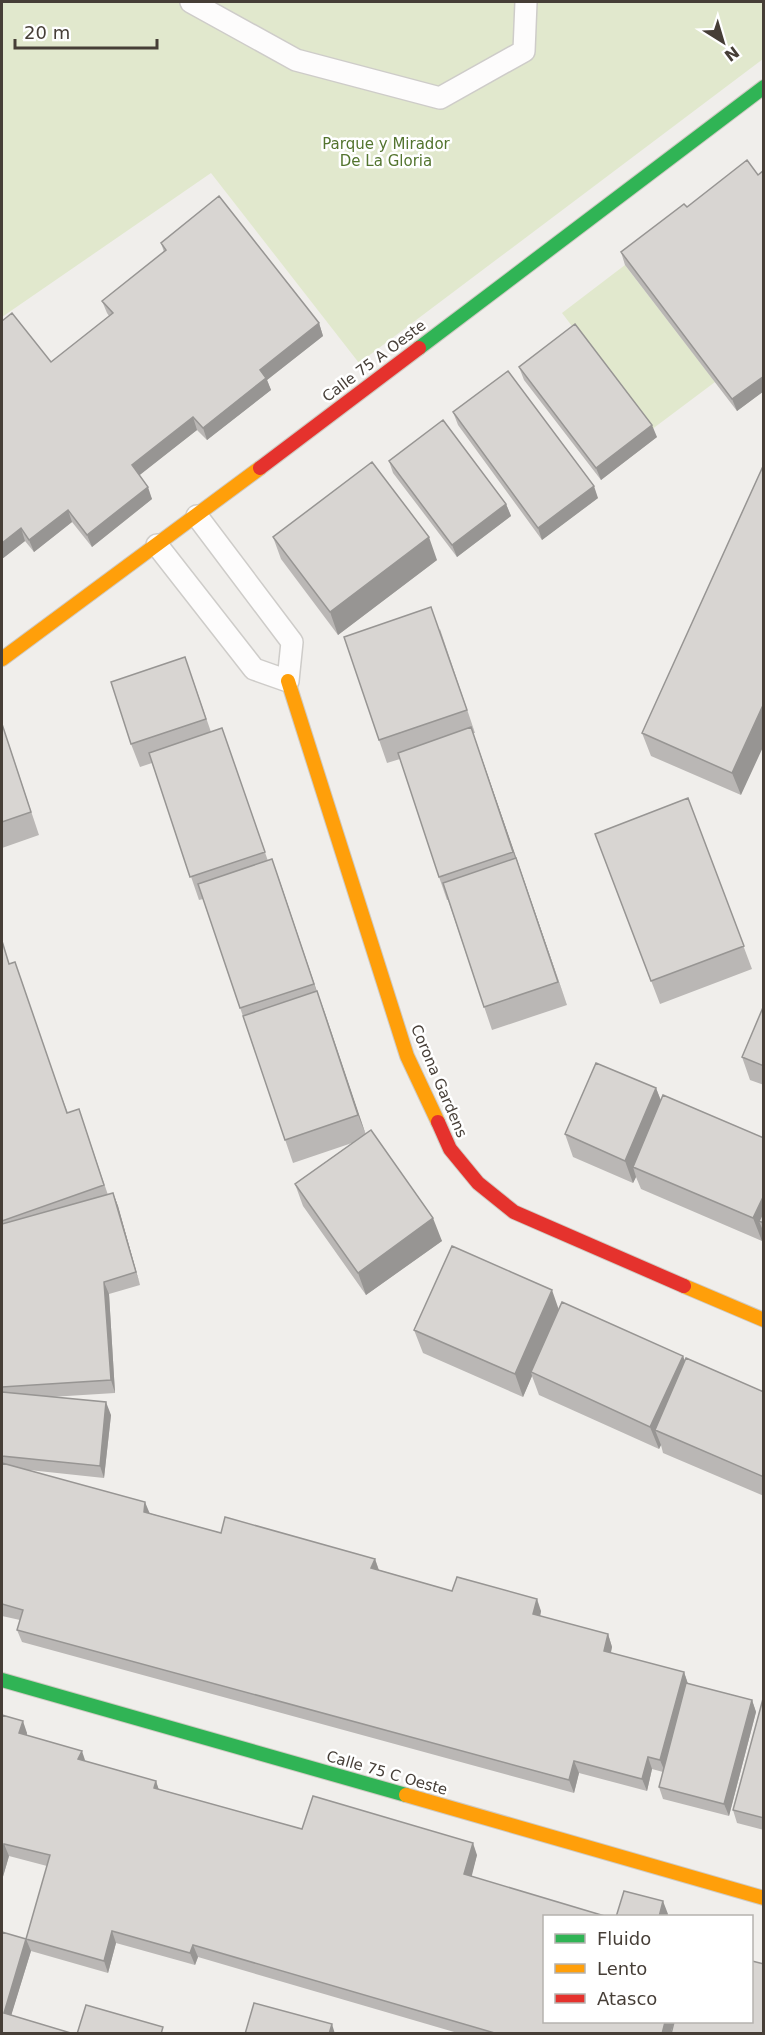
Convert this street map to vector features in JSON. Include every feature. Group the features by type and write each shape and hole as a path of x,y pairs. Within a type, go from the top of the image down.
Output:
{"street":[{"name":"Calle 75 A Oeste","path":"2,659 197,516 764,87"},
{"name":"Corona Gardens","path":"288,681 407,1056 450,1149 478,1183 514,1212 764,1320"},
{"name":"Calle 75 C Oeste","path":"2,1680 764,1898"}],"lane":[{"path":"191,2 296,60 440,98 524,51 526,2"},
{"path":"157,545 254,669 288,681 292,642 197,516"}],"green space":[{"name":"Parque y Mirador De La Gloria","path":"2,2 763,2 763,59 359,363 211,173 2,317"},
{"path":"625,265 715,382 651,430 562,313"}],"building":[{"path":"747,160 758,175 764,170 764,376 732,399 621,252 684,204 687,207"},
{"path":"219,196 319,323 260,370 266,378 203,428 193,417 132,465 148,487 87,535 68,510 29,540 21,528 2,543 2,321 12,313 51,362 113,313 102,301 166,250 161,243"},
{"path":"575,324 652,425 596,468 519,367"},
{"path":"508,371 594,486 538,528 453,412"},
{"path":"443,420 506,504 452,545 389,461"},
{"path":"372,462 429,537 330,612 273,537"},
{"path":"764,464 764,703 732,773 642,733"},
{"path":"431,607 467,710 379,740 344,637"},
{"path":"185,657 206,719 131,744 111,682"},
{"path":"2,724 31,812 2,822"},
{"path":"471,727 513,852 439,877 398,753"},
{"path":"222,728 265,852 190,877 149,753"},
{"path":"688,798 744,946 651,981 595,834"},
{"path":"516,858 558,982 484,1007 443,883"},
{"path":"272,859 314,984 240,1008 198,884"},
{"path":"2,941 9,964 15,962 67,1113 79,1109 104,1185 2,1221"},
{"path":"317,991 358,1115 285,1140 243,1016"},
{"path":"764,1005 764,1066 742,1057"},
{"path":"596,1063 656,1088 625,1161 565,1134"},
{"path":"663,1095 764,1138 764,1195 753,1218 633,1167"},
{"path":"371,1130 433,1218 358,1273 295,1184"},
{"path":"113,1193 136,1272 104,1282 111,1380 2,1387 2,1224"},
{"path":"764,1211 764,1223 759,1221"},
{"path":"452,1246 552,1290 515,1374 414,1330"},
{"path":"562,1302 683,1356 650,1427 531,1372"},
{"path":"686,1358 764,1392 764,1477 655,1430"},
{"path":"2,1392 106,1402 100,1466 2,1456"},
{"path":"2,1463 145,1502 144,1512 221,1533 225,1517 375,1559 371,1568 452,1591 457,1577 537,1599 533,1614 608,1634 604,1651 684,1672 660,1760 648,1757 642,1779 574,1761 569,1780 17,1630 23,1610 2,1604"},
{"path":"686,1683 752,1700 724,1804 659,1787"},
{"path":"764,1695 764,1818 733,1810"},
{"path":"2,1715 23,1721 19,1733 82,1751 78,1759 156,1781 154,1788 302,1829 313,1796 473,1843 464,1874 601,1915 543,1915 543,2023 665,2023 662,2034 498,2034 193,1945 190,1953 112,1931 104,1961 26,1939 50,1855 4,1844 2,1853"},
{"path":"624,1891 663,1901 660,1915 617,1915"},
{"path":"2,1932 26,1939 4,2013 74,2034 2,2034"},
{"path":"753,1961 764,1964 764,2034 671,2034 674,2023 753,2023"},
{"path":"254,2003 332,2024 329,2034 245,2034"},
{"path":"86,2005 163,2027 161,2034 77,2034"}],"traffic: fast":[{"path":"419,348 764,87"},
{"path":"2,1680 406,1795"}],"traffic: slow":[{"path":"2,659 260,468"},
{"path":"288,681 407,1056 438,1122"},
{"path":"684,1286 764,1320"},
{"path":"406,1795 764,1898"}],"traffic: jam":[{"path":"260,468 419,348"},
{"path":"438,1122 450,1149 478,1183 514,1212 684,1286"}]}
